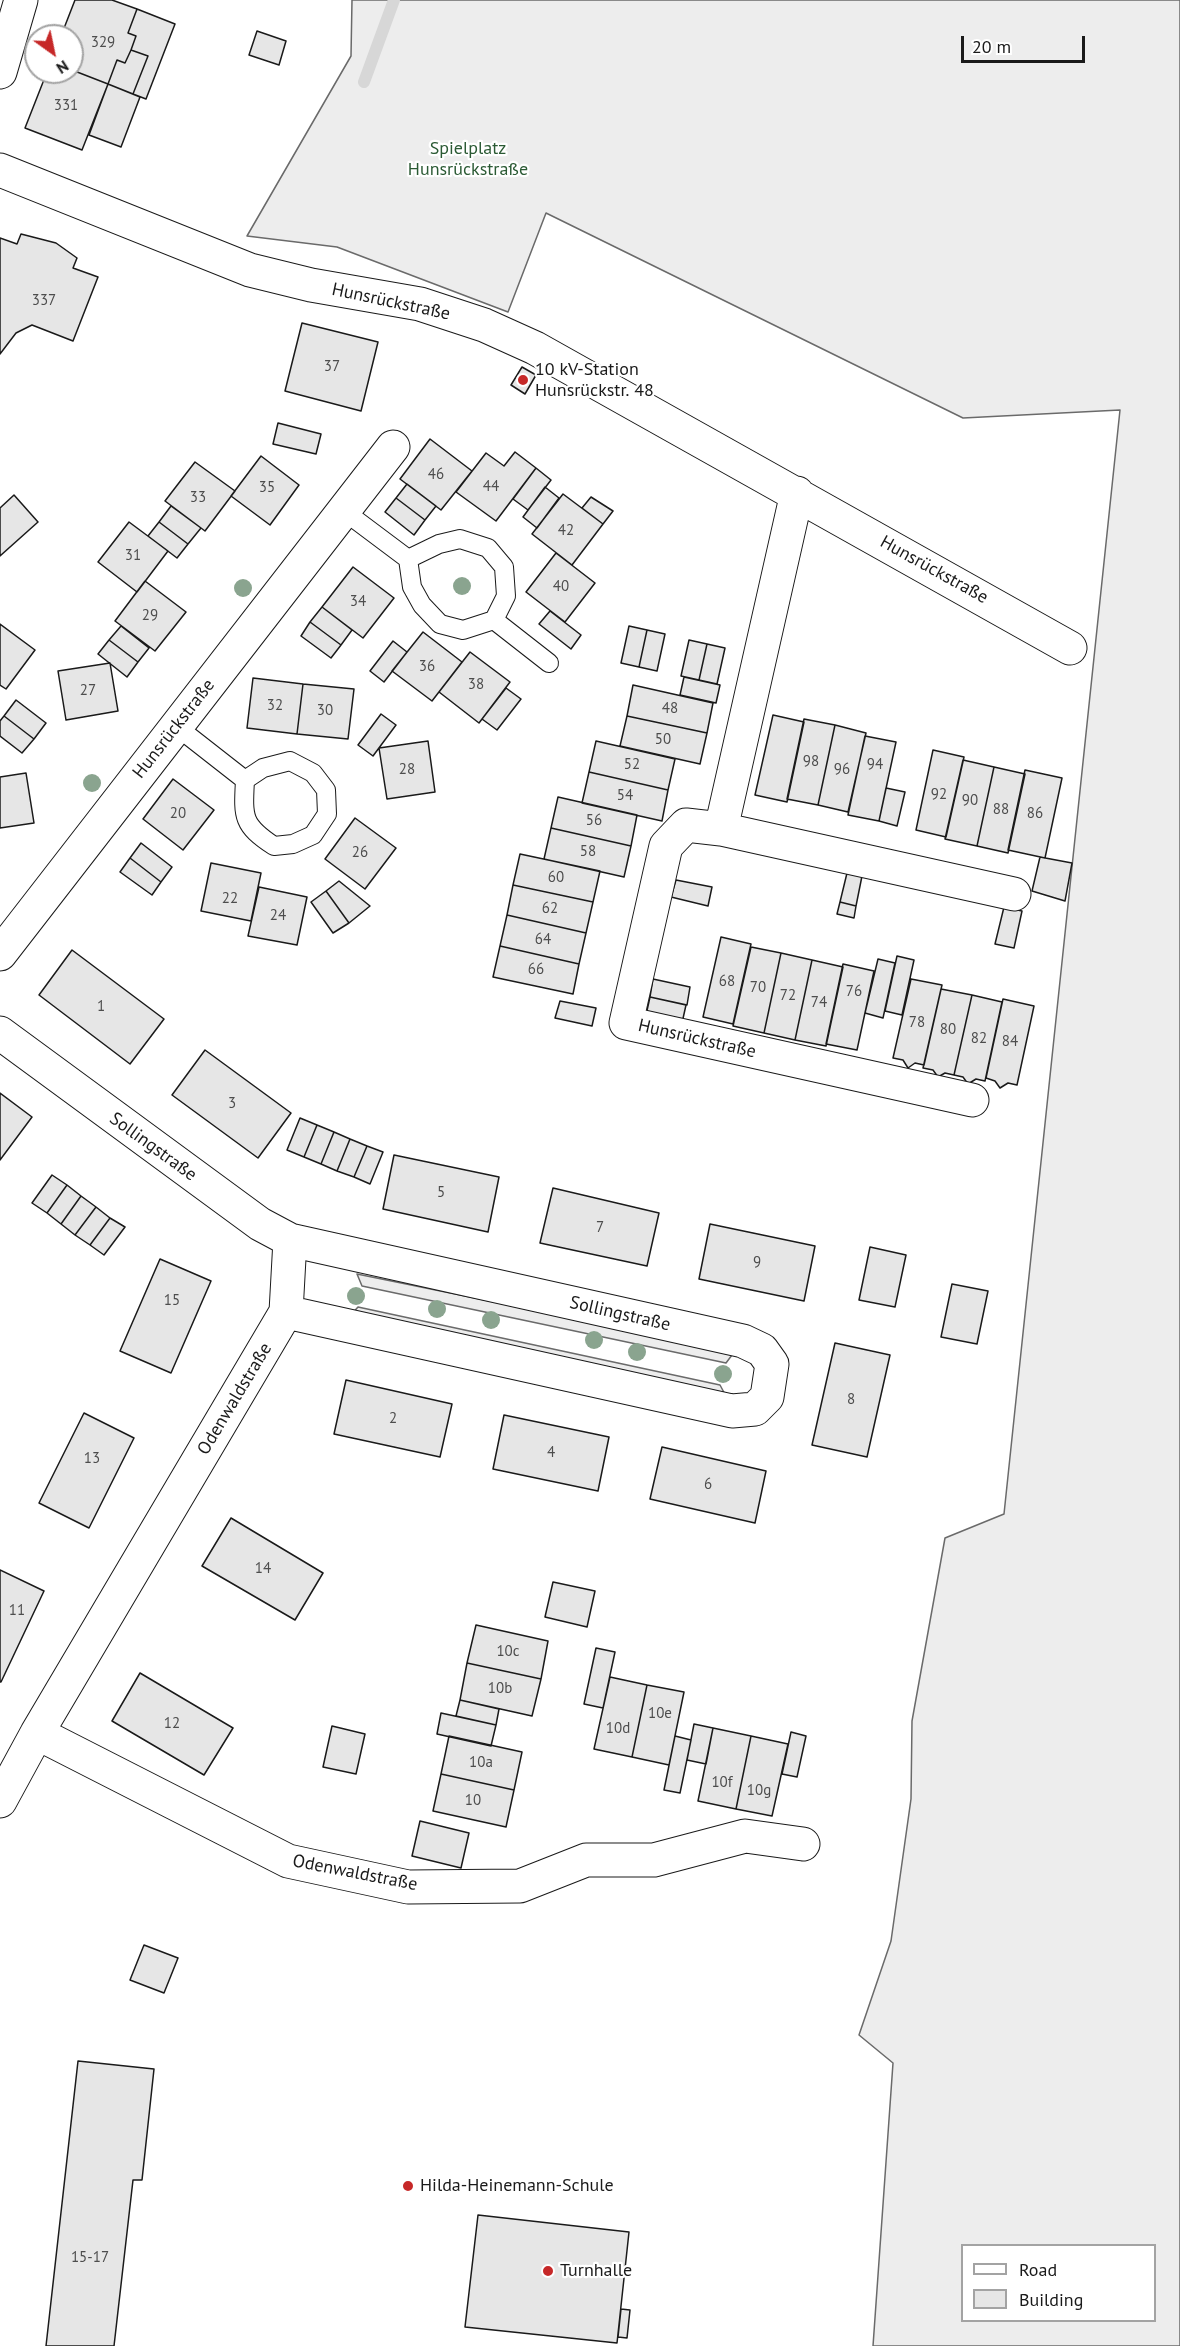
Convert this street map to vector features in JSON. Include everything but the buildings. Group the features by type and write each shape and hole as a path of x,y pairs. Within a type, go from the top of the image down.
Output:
{"street":[{"path":"0,72 21,0"},
{"name":"Hunsrückstraße","path":"0,170 250,270 311,285 420,304 484,325 535,348 1070,648"},
{"name":"Hunsrückstraße","path":"0,954 393,447"},
{"path":"721,829 797,493"},
{"name":"Hunsrückstraße","path":"972,1100 626,1023 666,846 686,825 721,829 1014,894"},
{"name":"Sollingstraße","path":"0,1034 260,1224 290,1240 743,1341 762,1350 772,1364 767,1397 755,1409 732,1411 286,1312"},
{"name":"Odenwaldstraße","path":"0,1801 37,1733 286,1312 290,1240"},
{"name":"Odenwaldstraße","path":"37,1733 288,1861 408,1887 520,1886 586,1860 654,1860 745,1836 803,1844"}],"lane":[{"path":"344,511 408,559 412,587 422,605 440,624 463,630 494,620 506,596 504,567 488,548 460,539 439,544 408,559"},
{"path":"494,620 549,663"},
{"path":"176,726 245,780"},
{"path":"290,761 313,772 326,790 327,814 313,835 293,844 274,846 254,833 244,810 245,780 263,768 290,761"}],"shaded area":[{"path":"352,0 1180,0 1180,2346 873,2346 893,2063 859,2035 891,1941 911,1799 912,1721 945,1538 1004,1514 1120,410 963,418 546,213 508,312 337,247 247,236 351,56"},
{"path":"357,1274 735,1351 726,1363 362,1286"},
{"path":"358,1307 720,1385 727,1398 348,1318"}],"waterway":[{"path":"364,82 394,0"}],"place":[{"name":"10 kV-Station Hunsrückstr. 48","path":"523,380"},
{"name":"Hilda-Heinemann-Schule","path":"408,2186"},
{"name":"Turnhalle","path":"548,2271"}],"park label":[{"name":"Spielplatz Hunsrückstraße","path":"468,159"}]}
